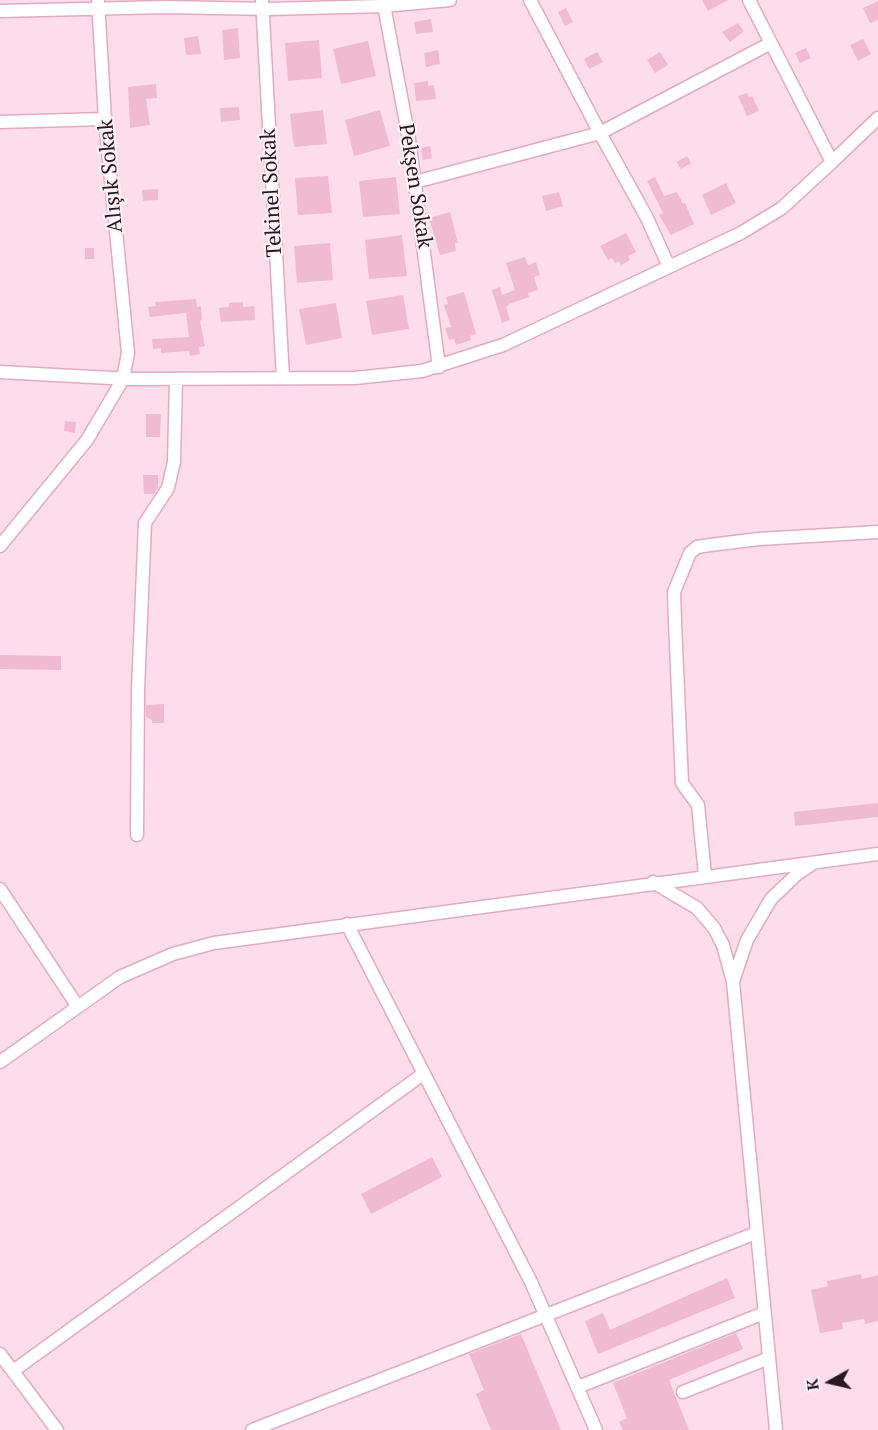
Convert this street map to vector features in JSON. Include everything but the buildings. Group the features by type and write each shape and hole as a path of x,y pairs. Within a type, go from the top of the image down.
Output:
{"street":[{"path":"0,11 98,5 165,7 450,0"},
{"path":"530,0 647,218 669,267"},
{"path":"749,0 832,162"},
{"name":"Pekşen Sokak","path":"383,3 415,182 439,367"},
{"name":"Tekinel Sokak","path":"262,4 283,378"},
{"name":"Alışık Sokak","path":"0,546 87,440 123,379 128,353 105,119 98,5"},
{"path":"415,182 600,133 771,43"},
{"path":"0,372 123,379 355,378 439,367 503,345 741,233 782,208 878,118"},
{"path":"0,122 105,119"},
{"path":"137,835 138,689 145,523 168,488 174,462 176,379"},
{"path":"705,875 698,805 682,783 675,634 675,592 690,553 697,548 710,545 759,539 878,532"},
{"path":"0,1062 120,977 173,954 214,943 705,875 878,854"},
{"path":"733,982 747,940 771,899 797,874 817,861"},
{"path":"653,882 697,908 714,928 723,945 733,982 776,1430"},
{"path":"0,889 78,1007"},
{"path":"346,924 545,1314 596,1430"},
{"path":"13,1371 423,1074"},
{"path":"252,1430 756,1233"},
{"path":"578,1387 764,1313"},
{"path":"0,1354 57,1430"},
{"path":"683,1392 769,1358"}]}
